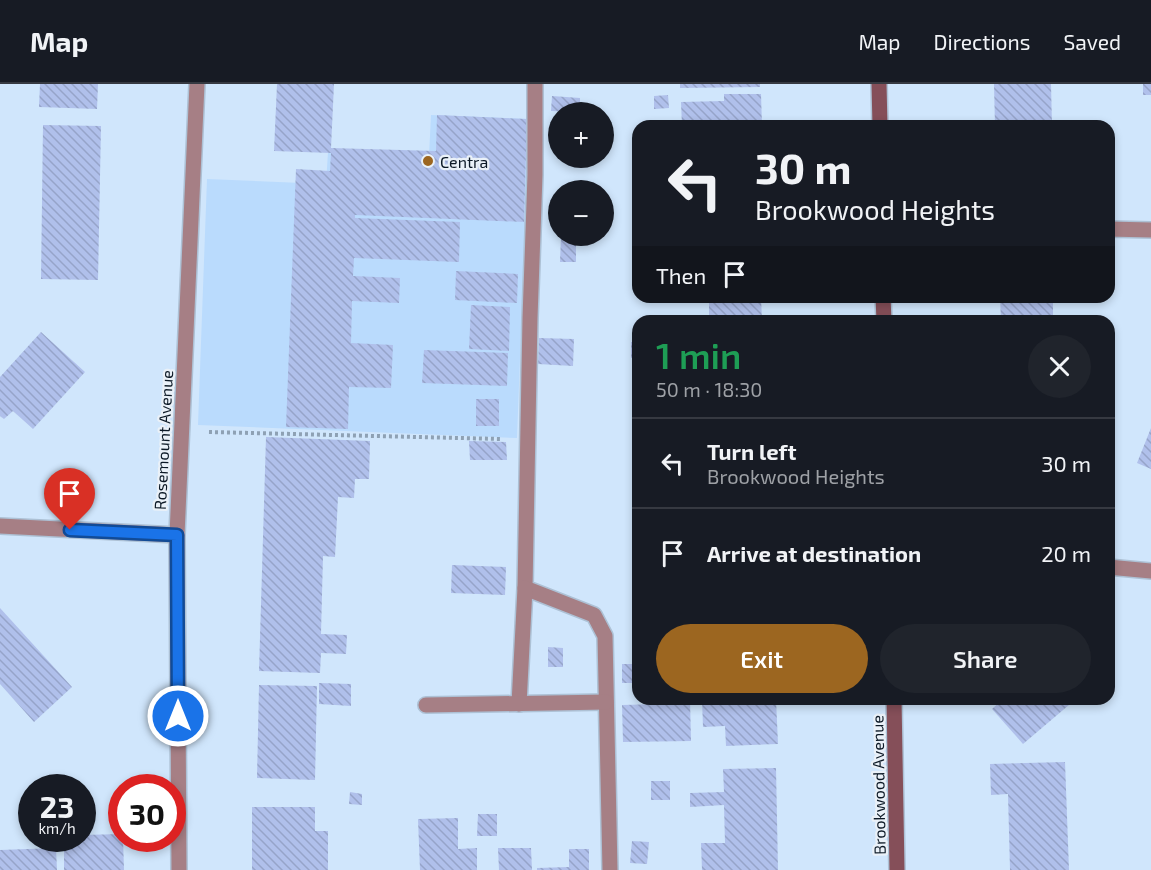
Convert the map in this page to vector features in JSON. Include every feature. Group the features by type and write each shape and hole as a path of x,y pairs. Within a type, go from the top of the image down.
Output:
{"main road":[{"path":"879,84 880,120"},
{"name":"Brookwood Avenue","path":"894,705 897,870"}],"street":[{"name":"Rosemount Avenue","path":"179,870 177,535 197,84"},
{"path":"519,704 525,588 535,175 535,84"},
{"path":"1115,229 1151,230"},
{"path":"0,526 177,535"},
{"path":"1115,568 1151,571"},
{"path":"525,588 594,615 605,636 610,870"},
{"path":"426,705 606,702"}],"path":[{"path":"182,435 211,432 521,439 528,443"}],"shaded area":[{"path":"431,115 529,119 517,438 198,425 207,179 326,184 328,152 429,156"}],"building":[{"path":"40,84 98,84 97,109 39,107"},
{"path":"277,84 334,84 331,148 436,151 437,115 527,119 524,222 355,215 355,218 460,222 459,262 354,258 353,276 400,278 399,303 352,301 351,343 393,345 391,388 349,387 348,429 286,427 296,169 330,171 331,153 274,151"},
{"path":"680,84 760,84 760,87 680,88"},
{"path":"994,84 1051,84 1052,120 995,120"},
{"path":"1143,84 1151,84 1151,95 1143,95"},
{"path":"724,94 761,94 762,120 682,120 681,102 724,101"},
{"path":"668,95 669,108 654,109 654,96"},
{"path":"552,96 580,98 580,102 552,102"},
{"path":"43,125 101,126 98,280 41,279"},
{"path":"561,246 576,246 576,262 560,262"},
{"path":"456,271 518,274 517,303 455,300"},
{"path":"709,303 761,303 762,315 709,315"},
{"path":"1000,303 1053,303 1053,315 1001,315"},
{"path":"471,305 510,307 509,351 469,349"},
{"path":"41,332 85,372 33,429 13,411 4,419 0,416 0,377"},
{"path":"539,338 574,339 573,366 538,364"},
{"path":"424,350 508,353 507,386 422,383"},
{"path":"476,399 499,399 499,426 476,426"},
{"path":"1151,428 1151,469 1137,463"},
{"path":"266,437 370,441 369,479 355,479 354,498 338,497 335,557 323,556 321,634 347,635 346,654 321,653 320,673 259,671"},
{"path":"469,441 506,442 507,460 470,460"},
{"path":"452,565 506,567 505,595 451,593"},
{"path":"0,608 72,687 34,722 0,684"},
{"path":"548,647 563,648 563,667 548,667"},
{"path":"622,664 632,664 632,683 622,683"},
{"path":"319,683 351,684 351,706 319,704"},
{"path":"259,685 317,686 315,780 257,778"},
{"path":"622,705 690,705 691,741 623,742"},
{"path":"702,705 776,705 778,744 726,746 725,726 703,727"},
{"path":"996,705 1069,705 1023,744 992,709"},
{"path":"1065,762 1069,870 1010,870 1008,794 991,795 990,764"},
{"path":"776,768 778,870 702,870 701,843 725,843 724,805 690,807 690,793 724,792 723,769"},
{"path":"651,781 670,781 670,800 651,800"},
{"path":"350,792 362,794 362,805 349,804"},
{"path":"252,807 315,807 315,831 328,831 328,870 252,870"},
{"path":"478,814 497,814 497,836 477,836"},
{"path":"458,818 458,849 477,848 477,870 420,870 418,819"},
{"path":"108,834 108,852 123,852 124,870 64,870 64,852 96,852 96,835"},
{"path":"632,841 649,842 647,864 630,863"},
{"path":"498,848 531,848 532,870 499,870"},
{"path":"569,849 589,849 589,870 537,870 537,868 569,867"},
{"path":"0,850 56,852 57,870 0,870"}],"place":[{"name":"Centra","path":"428,161"}],"route":[{"path":"70,530 177,535 178,716"}]}
